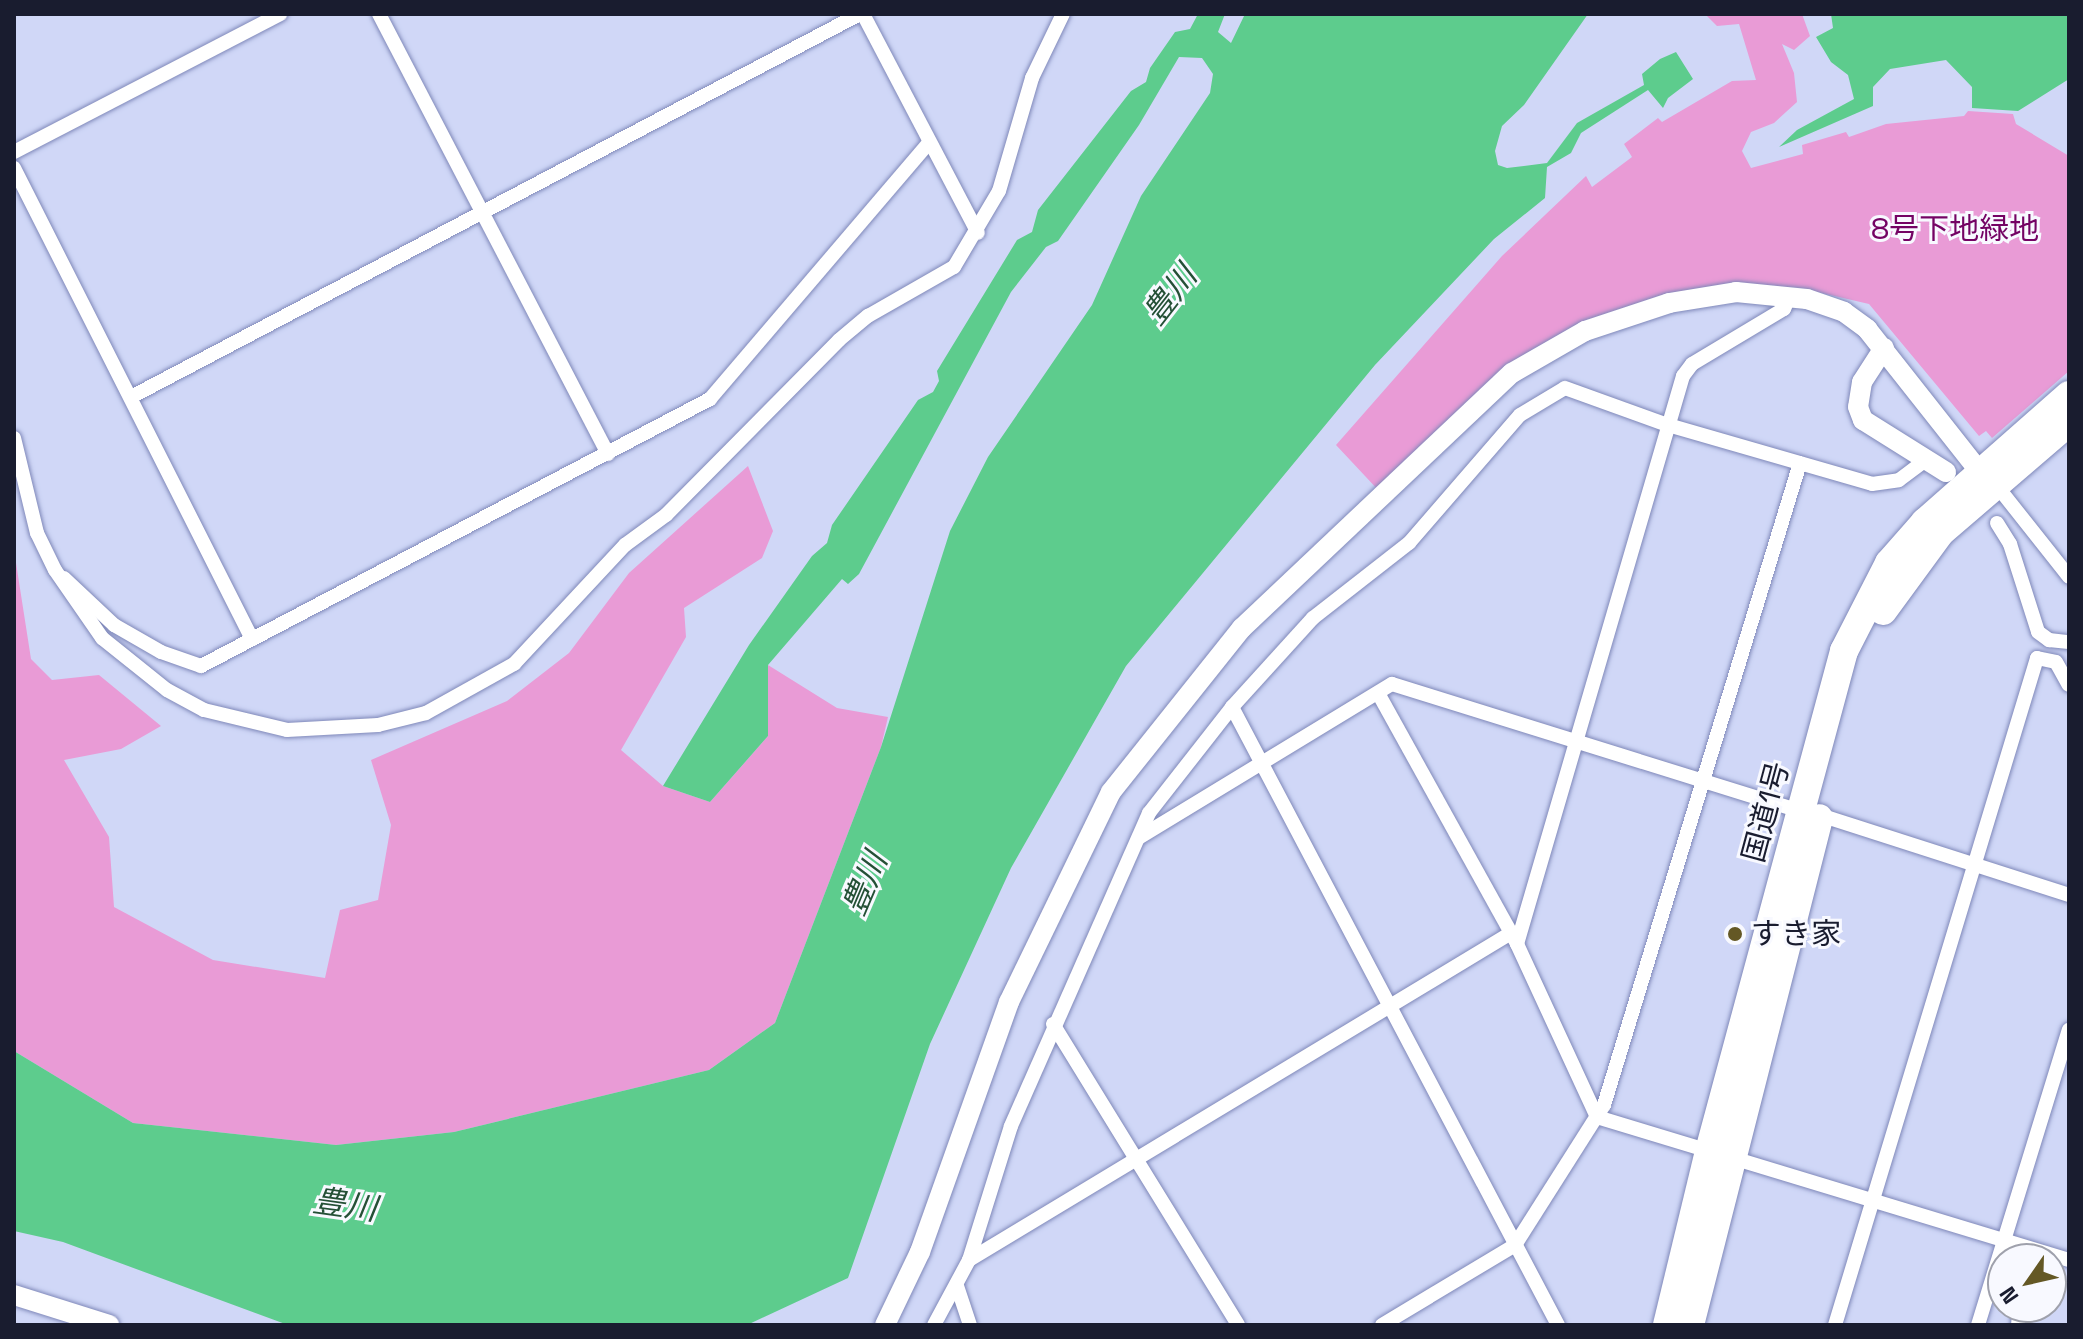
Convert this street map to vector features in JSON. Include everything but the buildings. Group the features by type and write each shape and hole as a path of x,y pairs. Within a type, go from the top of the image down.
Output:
{"highway":[{"name":"国道1号","path":"1667,1325 1721,1154 1810,813 1861,654 1888,602 1940,533 2069,395"},
{"name":"国道1号","path":"1995,473 2069,422"},
{"name":"国道1号","path":"1690,1325 1721,1154"}],"street":[{"path":"14,152 280,14"},
{"path":"379,14 608,454"},
{"path":"131,397 862,14 928,144 978,233"},
{"path":"14,438 37,533 55,570 102,638 143,674 204,710 287,730 378,725 426,713 514,664 625,545 677,505 839,340 868,316 954,267 978,233 999,191 1036,67 1063,14"},
{"path":"55,570 114,625 174,657 201,666 710,399 928,144"},
{"path":"14,168 252,639"},
{"path":"885,1325 920,1252 1009,1002 1089,830 1134,759 1242,628 1480,399 1551,348 1585,331 1669,303 1736,292 1789,297 1844,312 1884,348 1995,473 2069,577"},
{"path":"969,1260 1390,1006 1514,939 1577,741 1683,376 1692,364 1784,309 1789,297"},
{"path":"1884,348 1862,382 1858,407 1863,420 1880,434 1946,472"},
{"path":"934,1325 969,1260 1011,1126 1053,1024 1149,813 1232,707 1313,618 1409,543 1520,415 1565,388 1668,425 1886,484 1926,460"},
{"path":"1382,1325 1515,1245 1597,1117 1800,463"},
{"path":"1997,523 2010,544 2038,632 2049,640 2069,642"},
{"path":"1835,1325 2037,658 2056,662 2069,685"},
{"path":"1140,837 1392,684 2069,895"},
{"path":"1378,693 1514,939 1597,1117 2006,1243"},
{"path":"1232,707 1558,1325"},
{"path":"1053,1024 1238,1325"},
{"path":"1978,1325 2069,1030"},
{"path":"957,1286 970,1325"},
{"path":"14,1295 109,1325"}],"green space":[{"name":"8号下地緑地","path":"1705,14 1802,14 1810,36 1794,50 1782,44 1794,73 1797,102 1774,123 1751,132 1742,151 1751,168 1803,154 1802,145 1846,132 1849,137 1886,124 1964,116 1968,111 2013,114 2016,124 2069,156 2069,371 1992,438 1986,431 1979,436 1869,304 1800,288 1748,285 1577,327 1533,349 1502,371 1380,492 1336,445 1502,256 1586,176 1592,187 1632,157 1624,144 1658,118 1662,122 1732,81 1756,80 1739,24 1717,26"},
{"path":"748,466 773,531 762,558 684,608 686,637 621,750 663,786 710,802 768,736 768,665 837,708 888,717 881,747 775,1023 709,1070 454,1132 336,1145 133,1123 14,1051 14,550 31,659 52,680 99,675 161,726 121,749 64,760 109,837 114,907 213,960 325,978 340,910 378,900 391,825 371,760 507,701 569,653 629,573"}],"water":[{"name":"豊川","path":"1198,14 1225,14 1218,32 1231,43 1245,14 1588,14 1524,105 1502,126 1495,151 1498,165 1507,168 1547,163 1577,123 1644,85 1642,74 1660,59 1676,52 1693,79 1668,98 1663,108 1648,90 1581,133 1571,153 1547,167 1545,198 1494,239 1375,365 1126,666 1011,868 930,1044 848,1278 747,1325 288,1325 63,1242 14,1231 14,1051 133,1123 336,1145 454,1132 709,1070 775,1023 881,747 950,531 988,457 1092,305 1141,196 1210,93 1213,74 1202,58 1179,57 1139,125 1058,241 1046,247 1011,292 859,574 848,584 842,579 768,665 768,736 710,802 663,786 749,645 812,556 827,543 832,525 918,400 933,392 939,381 937,371 1017,240 1032,232 1038,210 1131,91 1146,82 1150,68 1175,32 1190,29"},
{"path":"1831,14 2069,14 2069,79 2018,111 1972,108 1972,87 1946,60 1890,69 1873,87 1873,106 1779,147 1797,130 1854,99 1848,75 1831,62 1816,37 1833,28"}],"place":[{"name":"すき家","path":"1735,934"}]}
